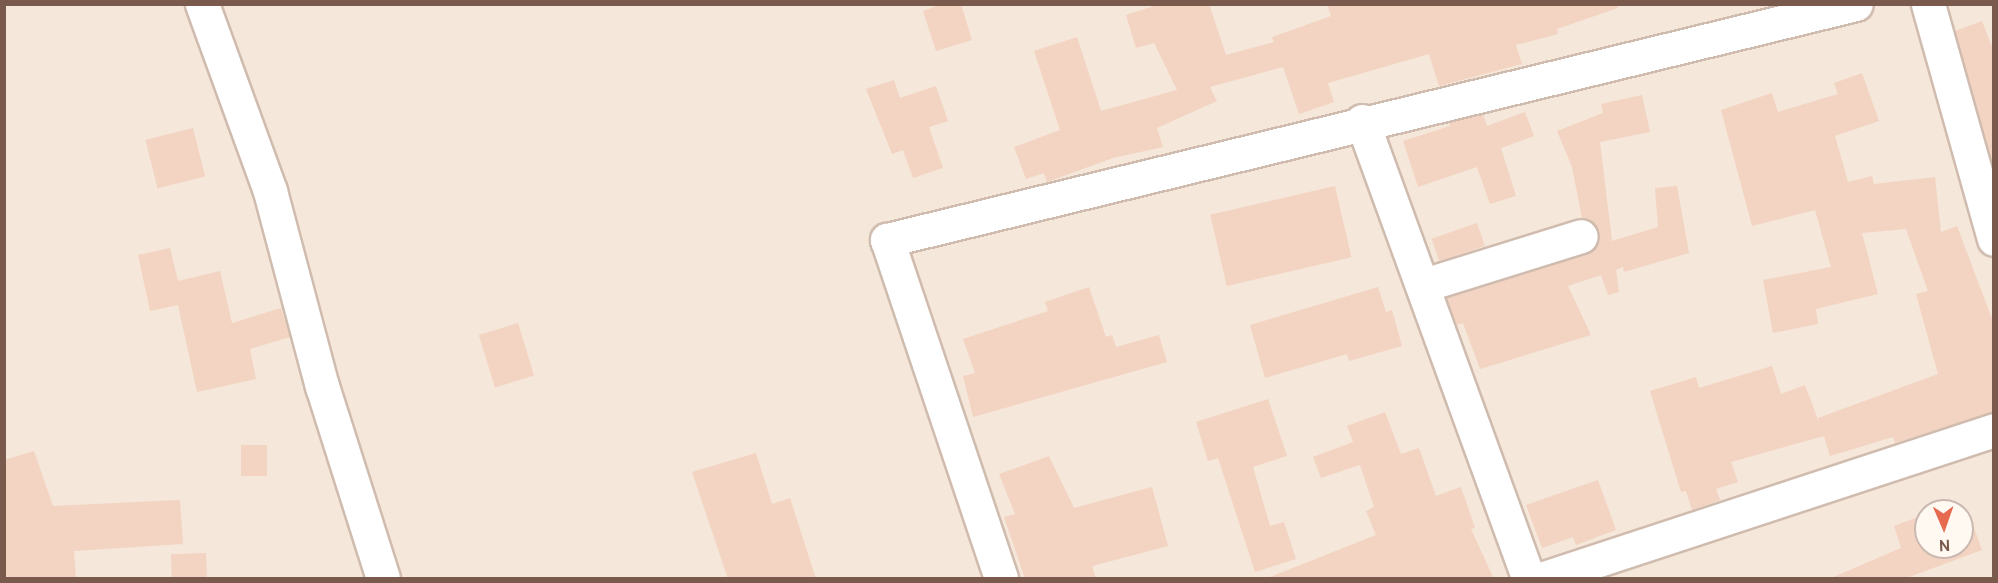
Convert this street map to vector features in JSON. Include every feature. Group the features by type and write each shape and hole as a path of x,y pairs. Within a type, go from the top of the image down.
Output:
{"street":[{"path":"202,4 270,191 322,386 383,579"},
{"path":"1001,579 887,240 1362,121 1856,4"},
{"path":"1928,4 1994,239"},
{"path":"1362,121 1424,285 1528,579"},
{"path":"1424,285 1581,236"},
{"path":"1544,579 1994,430"}],"shaded area":[{"path":"4,5 1993,5 1993,578 5,578"}],"building":[{"path":"942,4 961,4 972,40 936,51 923,11"},
{"path":"1160,4 1209,4 1226,55 1274,42 1272,37 1331,16 1327,4 1617,4 1618,8 1557,29 1558,34 1516,45 1522,64 1439,86 1429,54 1328,83 1334,102 1299,114 1283,67 1210,87 1217,101 1157,128 1163,147 1113,158 1047,182 1044,173 1026,179 1014,147 1060,130 1034,51 1077,37 1101,111 1177,90 1154,43 1136,48 1126,15"},
{"path":"1982,21 1994,52 1993,165 1955,31"},
{"path":"1862,73 1879,121 1835,136 1848,182 1872,176 1874,184 1935,177 1941,232 1957,226 1994,324 1994,412 1895,443 1893,437 1830,456 1824,436 1731,462 1738,482 1716,489 1720,500 1692,510 1686,491 1681,492 1650,391 1696,377 1699,388 1772,366 1781,394 1805,385 1820,425 1818,418 1938,374 1916,294 1928,291 1906,229 1862,233 1878,294 1816,309 1818,324 1773,333 1763,280 1831,267 1815,210 1752,226 1721,110 1772,93 1778,112 1838,94 1834,83"},
{"path":"894,80 900,98 936,86 948,121 929,127 943,168 913,178 903,150 892,154 866,89"},
{"path":"1642,95 1650,132 1600,142 1612,241 1658,227 1655,188 1677,186 1689,253 1624,272 1623,267 1616,270 1619,292 1608,295 1601,275 1568,286 1591,335 1480,369 1463,323 1457,325 1446,298 1594,249 1599,230 1582,218 1572,167 1557,131 1603,113 1601,104"},
{"path":"1525,112 1534,136 1501,148 1516,196 1490,204 1477,167 1418,187 1403,141 1450,126 1449,122 1483,114 1487,126"},
{"path":"193,128 205,177 158,188 145,140"},
{"path":"1335,186 1351,257 1227,286 1210,215"},
{"path":"1477,223 1485,246 1439,261 1432,239"},
{"path":"170,248 178,281 220,271 232,323 281,308 290,337 250,349 256,379 197,392 178,305 150,311 138,255"},
{"path":"1089,287 1106,337 1112,335 1116,347 1159,335 1167,362 973,417 963,376 975,373 963,339 1048,311 1045,302"},
{"path":"1378,287 1386,312 1392,310 1402,346 1349,361 1347,354 1265,378 1250,325"},
{"path":"518,323 534,376 495,388 479,335"},
{"path":"1268,399 1287,456 1253,467 1270,526 1284,522 1296,559 1255,572 1218,458 1208,461 1196,422"},
{"path":"1385,412 1401,454 1419,448 1436,496 1461,487 1475,528 1471,529 1494,579 1265,579 1376,535 1366,511 1374,507 1360,465 1321,478 1313,457 1353,442 1347,426"},
{"path":"241,445 267,445 267,476 241,476"},
{"path":"34,451 53,506 180,500 183,544 74,551 76,579 4,579 4,460"},
{"path":"756,453 772,504 790,498 816,579 728,579 692,472"},
{"path":"1049,456 1074,508 1152,487 1168,546 1092,566 1096,579 1025,579 1004,517 1015,514 999,474"},
{"path":"1598,480 1616,530 1576,545 1573,537 1542,548 1526,505"},
{"path":"1914,518 1914,559 1958,559 1904,579 1829,579 1901,548 1894,526"},
{"path":"1974,528 1982,550 1974,553"},
{"path":"206,553 207,578 172,578 171,554"}]}
